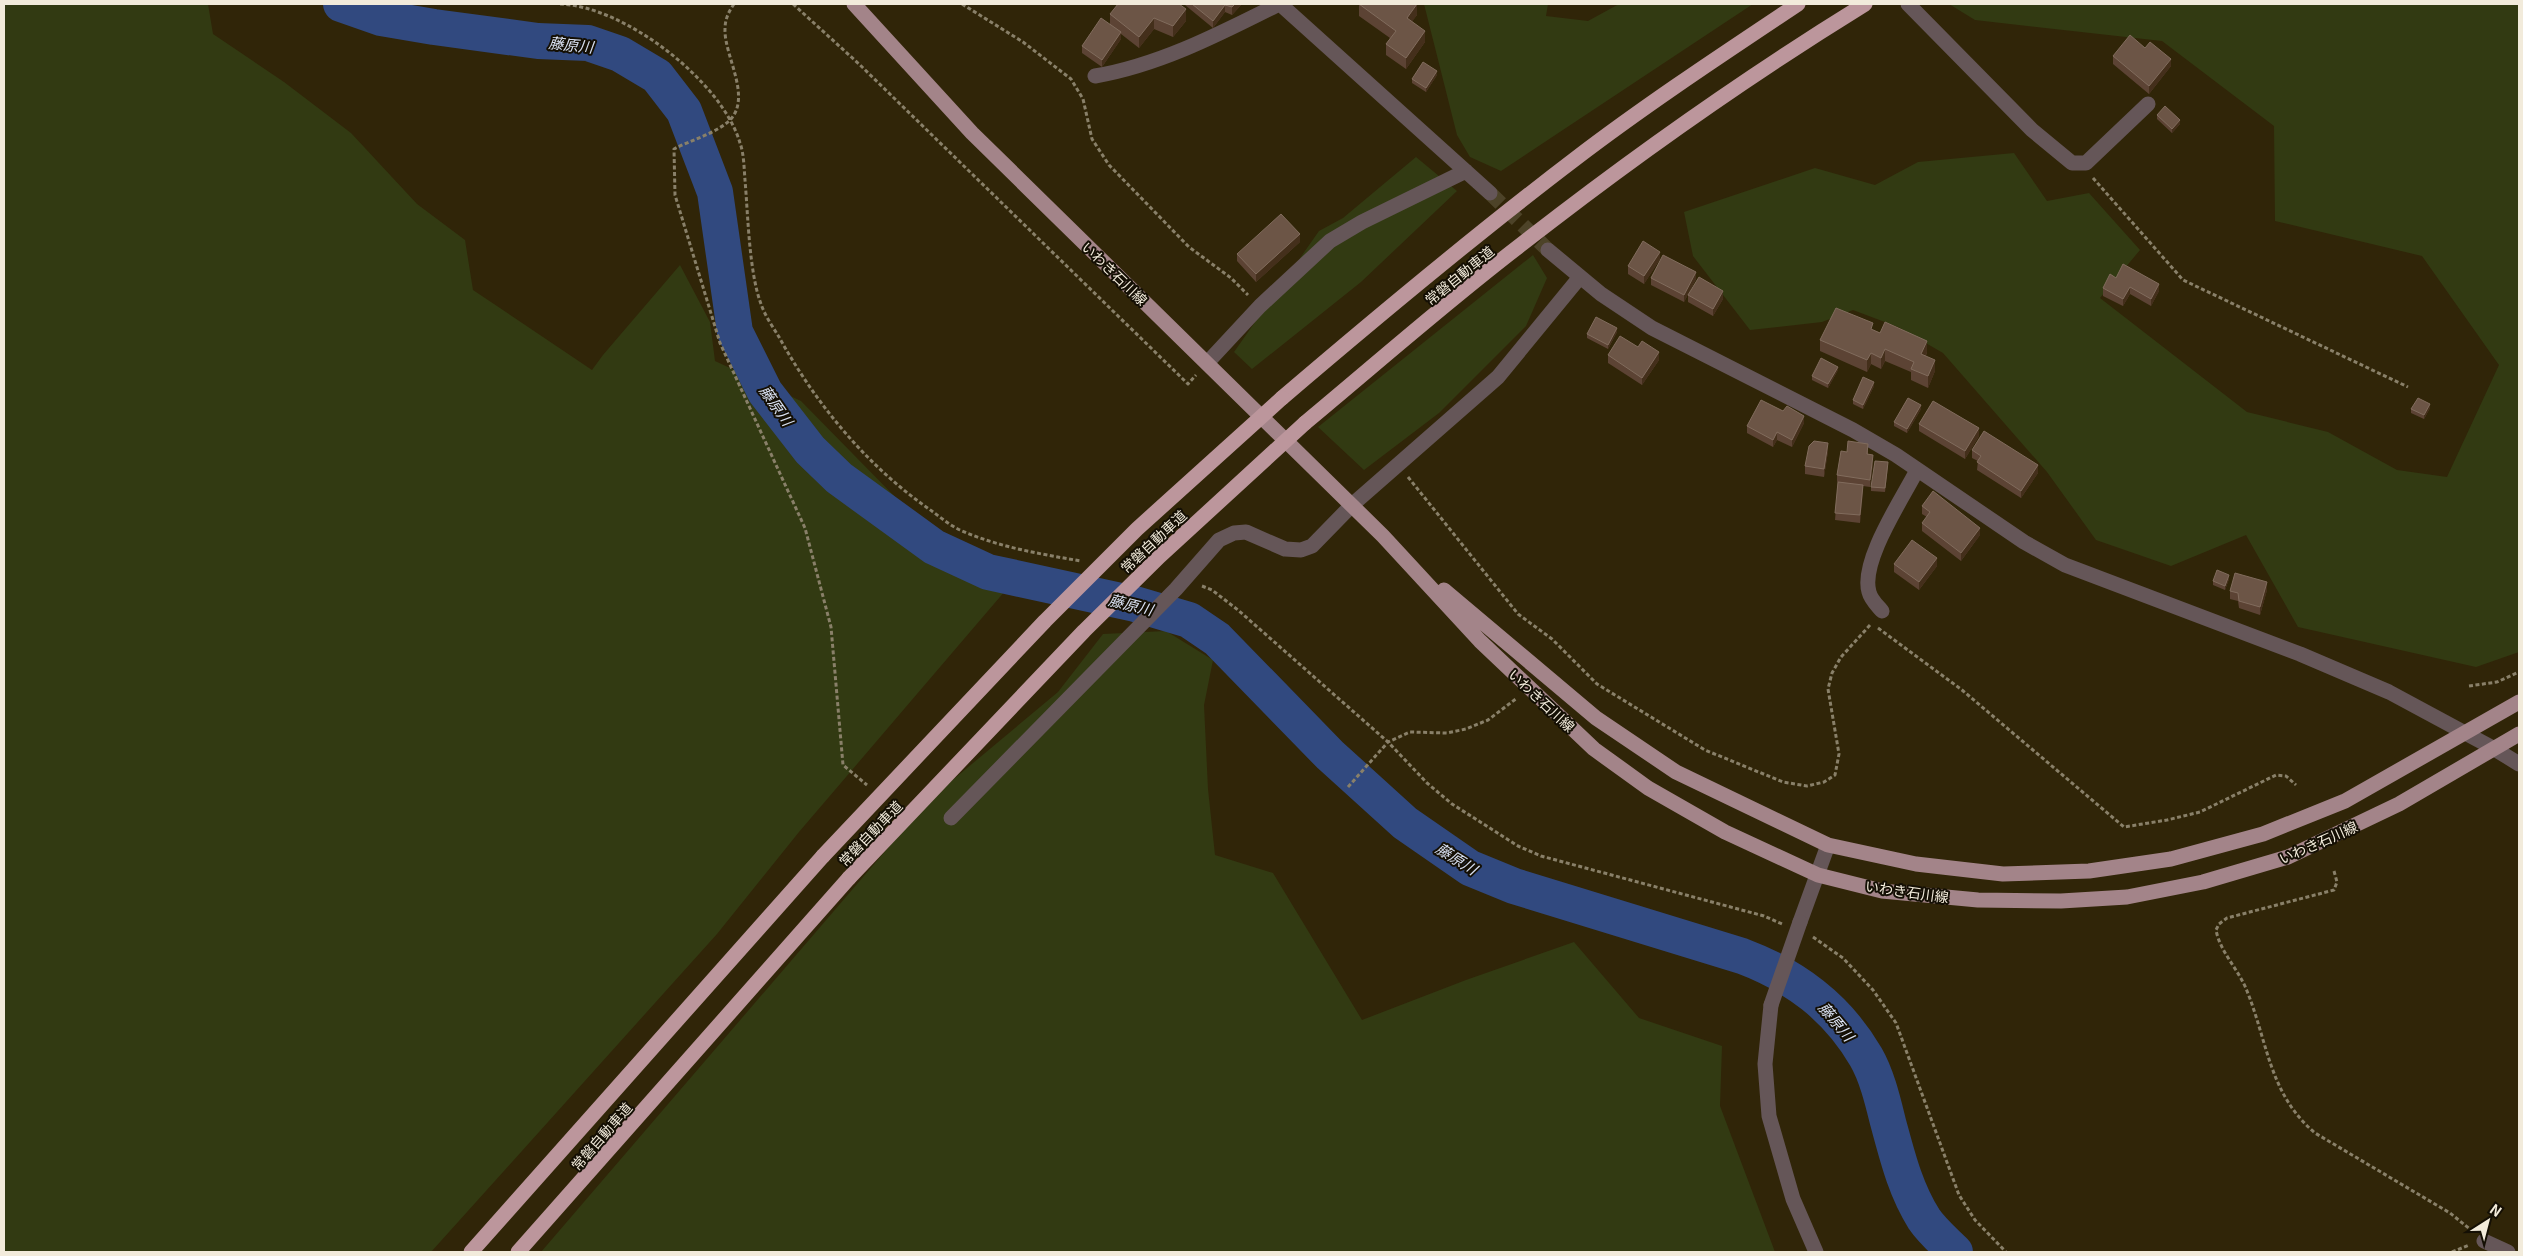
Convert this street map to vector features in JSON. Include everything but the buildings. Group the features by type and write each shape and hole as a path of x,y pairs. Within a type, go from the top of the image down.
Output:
{"highway":[{"name":"常磐自動車道","path":"471,1252 823,856 1045,620 1137,529 1282,398 1392,304 1576,158 1680,83 1798,4"},
{"name":"常磐自動車道","path":"518,1252 850,878 1098,617 1160,556 1305,423 1517,248 1704,110 1865,4"}],"main road":[{"name":"いわき石川線","path":"854,4 972,133 1383,536 1484,625 1596,718 1676,772 1828,845 1916,864 2003,874 2089,871 2171,858 2263,834 2345,801 2519,702"},
{"name":"いわき石川線","path":"1383,536 1480,641 1530,689 1594,749 1648,788 1724,832 1818,875 1882,891 1978,900 2061,900 2127,897 2184,886 2288,857 2400,804 2519,734"}],"street":[{"path":"1095,76 1118,72 1209,39 1280,4 1490,193"},
{"path":"1908,4 2032,130 2072,163 2086,163 2148,104"},
{"path":"1207,363 1260,306 1330,241 1362,222 1466,171"},
{"path":"1548,250 1580,277 1652,328 1853,430 1918,470 2024,542 2065,565 2300,654 2389,692 2519,764"},
{"path":"951,818 1180,584 1219,540 1234,533 1246,532 1285,549 1301,550 1312,546 1352,506 1498,377 1580,277"},
{"path":"1882,611 1868,590 1869,570 1874,552 1918,470"},
{"path":"1816,1252 1793,1199 1769,1116 1765,1064 1771,1005 1828,845"},
{"path":"2484,1241 2508,1252"}],"path":[{"path":"560,4 593,10 626,22 653,40 697,76 730,119 741,143 752,260 761,304 802,378 821,404 875,464 910,496 958,529 993,544 1090,563"},
{"path":"734,4 726,18 724,30 738,93 736,108 730,119 722,126 674,149 675,195 720,343 806,528 831,627 843,765 873,790"},
{"path":"792,4 866,71 1188,384 1207,363"},
{"path":"962,4 1022,42 1071,79 1082,99 1092,139 1098,152 1189,247 1231,278 1260,306"},
{"path":"2080,163 2183,280 2408,387"},
{"path":"1398,465 1518,614 1552,639 1597,684 1705,750 1783,782 1807,786 1824,782 1835,775 1838,754 1828,689 1832,673 1841,657 1882,611"},
{"path":"1180,584 1212,590 1225,600 1388,742 1427,784 1452,804 1518,846 1540,856 1764,916 1798,927 1842,958 1873,990 1896,1023 1960,1195 1975,1220 2006,1252"},
{"path":"1871,623 1962,690 2124,827 2200,812 2276,775 2286,776 2296,785"},
{"path":"2470,686 2497,682 2519,672"},
{"path":"1348,787 1388,742 1410,732 1447,733 1466,729 1488,720 1530,689"},
{"path":"2334,871 2337,882 2334,890 2227,918 2219,924 2216,930 2218,939 2238,971 2247,992 2271,1071 2286,1102 2304,1124 2315,1133 2450,1213 2484,1241"}],"green space":[{"path":"4,4 208,4 213,34 284,82 351,133 417,204 465,240 473,290 592,370 680,265 710,322 715,361 801,401 905,507 1005,591 799,832 717,934 431,1252 4,1252"},
{"path":"1424,4 1548,4 1546,16 1588,21 1619,4 1753,4 1501,171 1470,157 1457,135"},
{"path":"1949,4 2519,4 2519,652 2476,667 2298,627 2246,535 2171,566 2096,540 2047,472 1943,353 1898,327 1853,310 1822,322 1750,330 1693,256 1684,212 1815,168 1875,185 1918,162 2014,153 2047,201 2089,193 2140,250 2100,298 2247,412 2328,432 2397,470 2447,477 2499,365 2422,256 2275,221 2274,126 2162,41 1975,20"},
{"path":"1416,157 1457,191 1361,282 1252,369 1234,352 1319,231 1343,218"},
{"path":"1533,255 1547,278 1526,326 1439,413 1364,470 1318,427"},
{"path":"1166,631 1213,660 1204,705 1208,789 1215,855 1273,873 1362,1020 1466,980 1574,942 1639,1018 1722,1046 1720,1106 1775,1252 541,1252 930,799 1058,692 1103,634"}],"waterway":[{"name":"藤原川","path":"341,4 381,18 434,27 538,41 588,43 620,54 657,76 684,111 715,192 735,332 765,392 810,450 839,478 934,547 988,572 1135,604 1189,620 1217,639 1330,755 1405,823 1470,868 1514,886 1742,956 1780,973 1813,995 1842,1023 1855,1039 1870,1064 1882,1098 1898,1159 1917,1208 1927,1223 1955,1252"}],"tunnel":[{"path":"1490,193 1548,250"}]}
